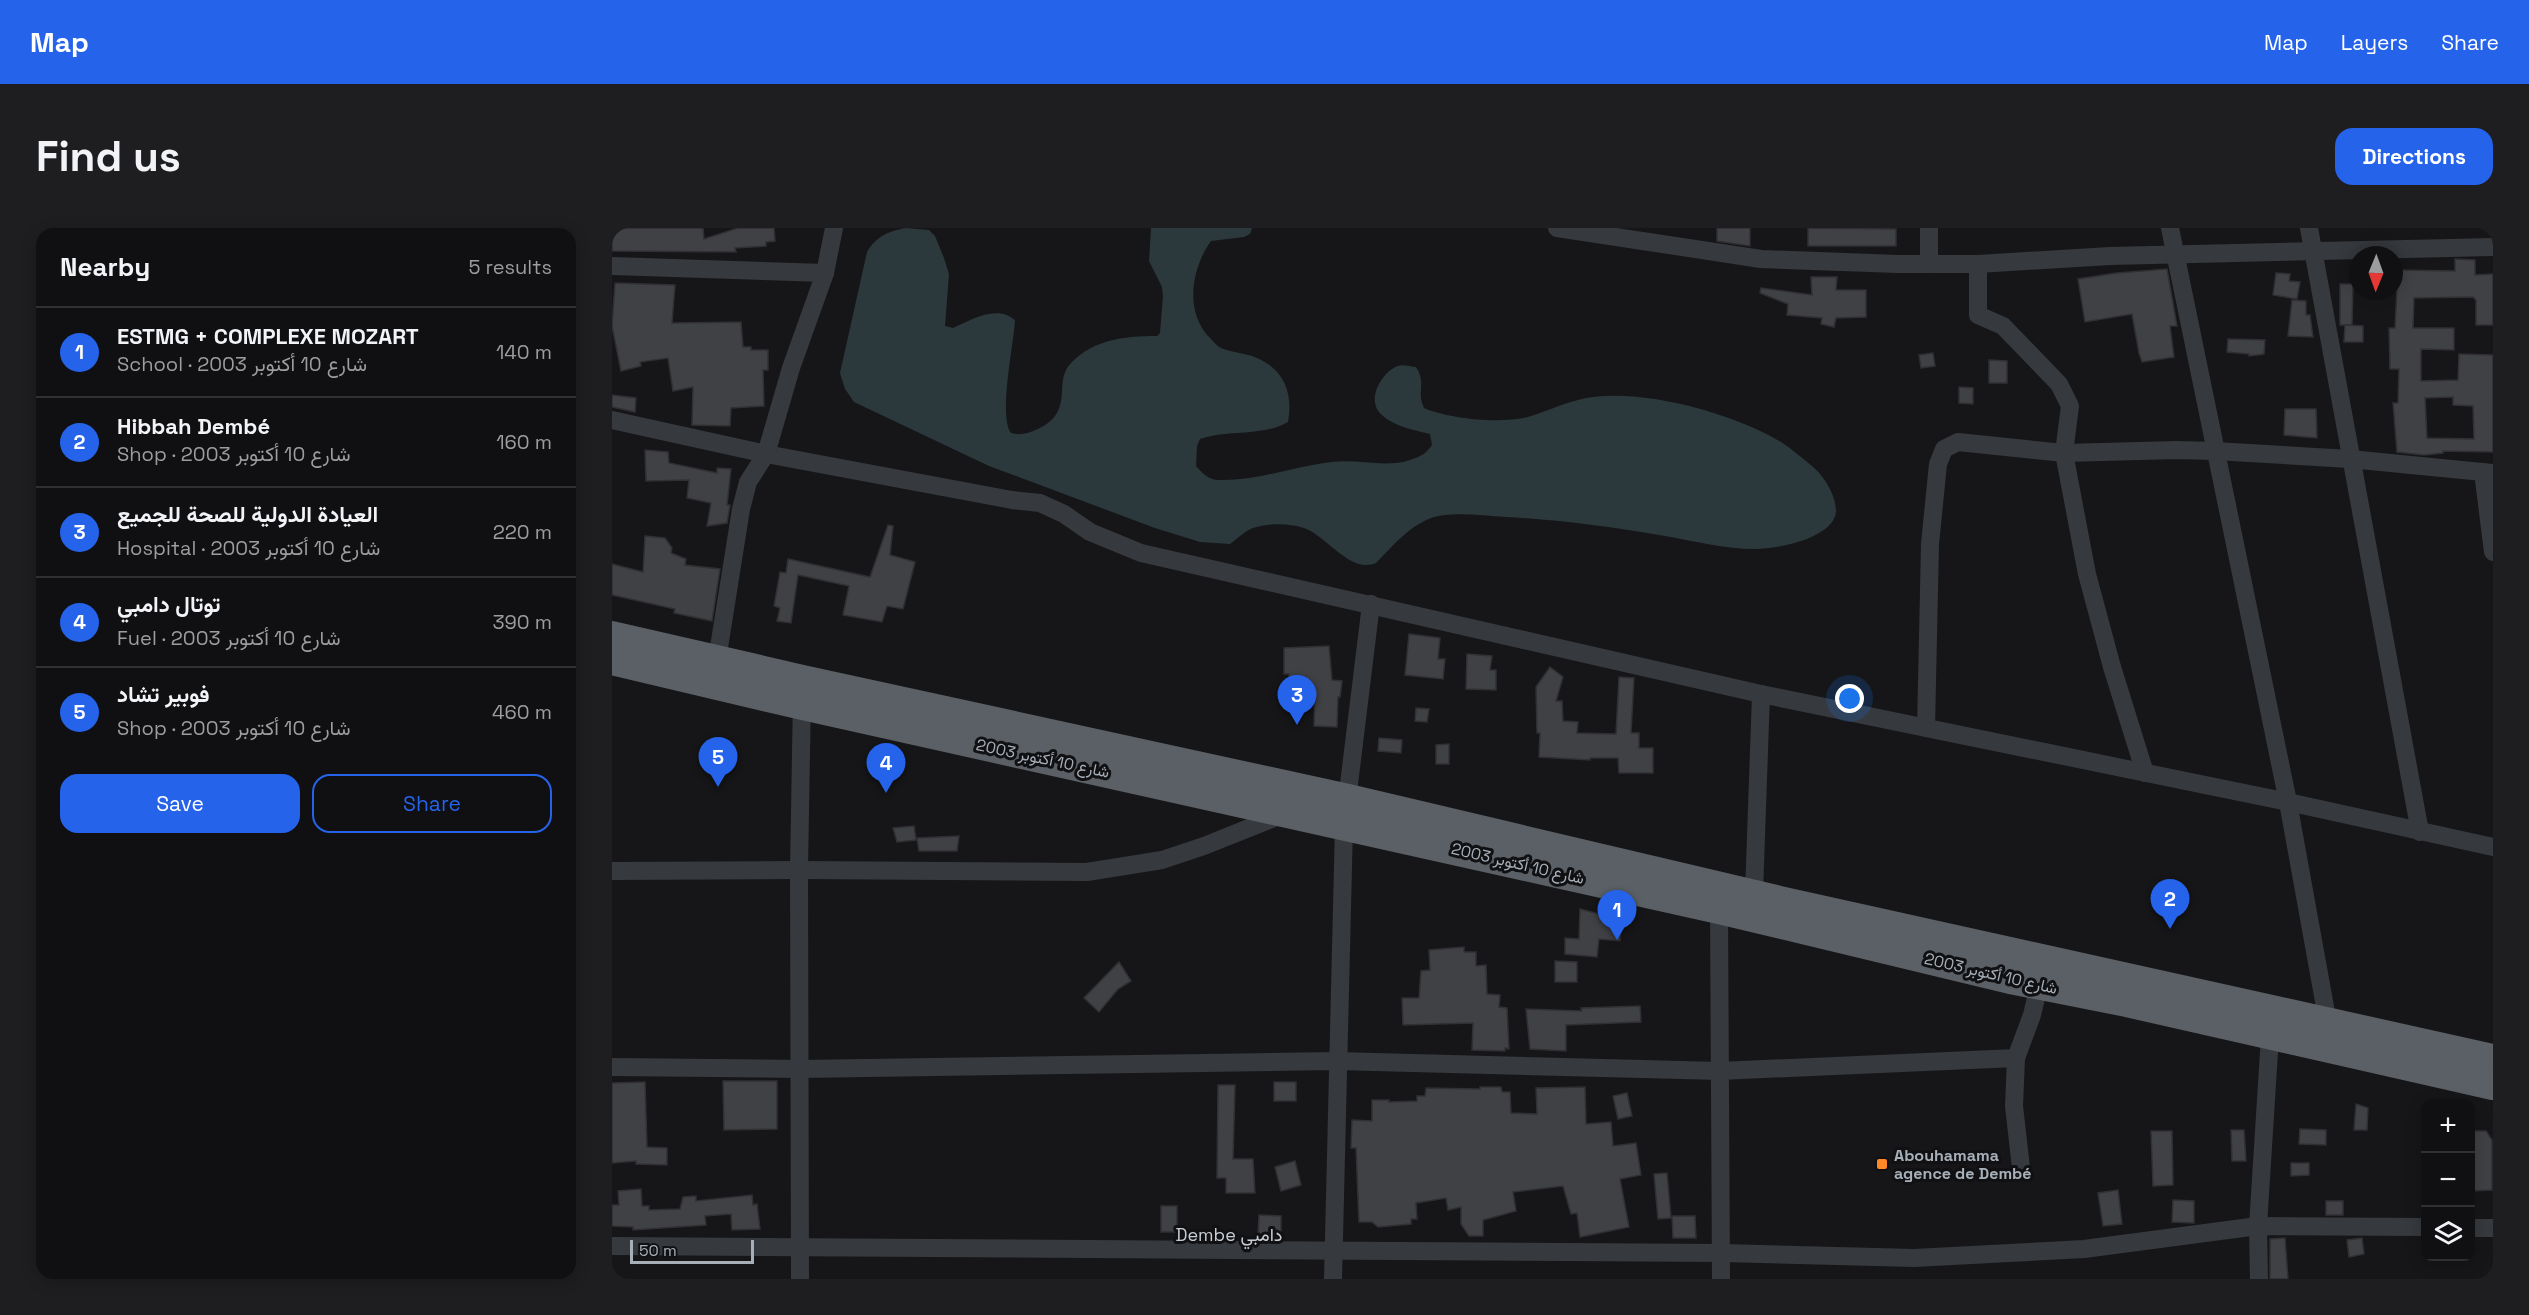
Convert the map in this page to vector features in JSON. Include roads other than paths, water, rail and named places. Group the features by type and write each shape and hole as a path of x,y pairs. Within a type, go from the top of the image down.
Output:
{"highway":[{"name":"شارع 10 أكتوبر 2003","path":"612,636 717,660 802,692 1288,812 1346,812 1719,909 2042,972 2329,1035 2493,1059"},
{"name":"شارع 10 أكتوبر 2003","path":"612,660 802,692 1346,812 1754,893 2042,972 2127,1002 2270,1036 2329,1035 2493,1085"}],"street":[{"path":"717,660 741,508 748,482 766,454 791,368 825,273 834,228"},
{"path":"1557,228 1761,260 1929,264 1978,264 2110,256 2493,247"},
{"path":"1929,228 1929,264"},
{"path":"2170,228 2289,802 2329,1035"},
{"path":"2309,228 2420,832"},
{"path":"1978,264 1978,315 2003,326 2058,384 2070,406 2064,453 2087,574 2112,667 2145,772"},
{"path":"612,266 825,273"},
{"path":"612,420 766,454 1000,498 1040,503 1064,514 1090,532 1141,552 1761,694 2289,802 2493,847"},
{"path":"1926,728 1930,544 1938,464 1944,449 1958,442 2064,453 2215,451 2350,459 2488,472 2493,552"},
{"path":"1333,1279 1337,1061 1346,812 1371,604"},
{"path":"800,1279 799,870 802,692"},
{"path":"1754,893 1761,694"},
{"path":"612,872 799,870 1088,872 1162,860 1204,846 1288,812"},
{"path":"1719,909 1721,1279"},
{"path":"2020,1168 2014,1106 2016,1058 2032,1015 2042,972"},
{"path":"2259,1279 2258,1226 2270,1036"},
{"path":"612,1067 800,1069 1337,1061 1720,1071 2016,1058"},
{"path":"612,1246 1722,1253 1914,1258 2084,1249 2258,1226 2421,1227"},
{"path":"2475,1228 2493,1228"}],"place":[{"name":"العيادة الدولية للصحة للجميع","path":"1297,725"},
{"name":"فوبير تشاد","path":"718,787"},
{"name":"توتال دامبي","path":"886,793"},
{"name":"Hibbah Dembé","path":"2170,929"},
{"name":"ESTMG + COMPLEXE MOZART","path":"1617,940"},
{"name":"Abouhamama agence de Dembé","path":"1882,1164"}],"district":[{"name":"Dembe دامبي","path":"1229,1235"}]}
